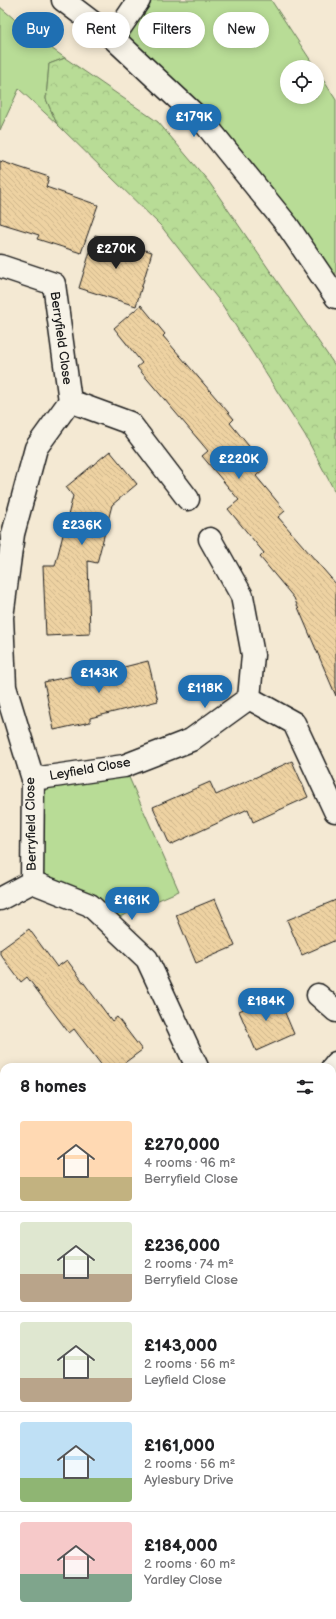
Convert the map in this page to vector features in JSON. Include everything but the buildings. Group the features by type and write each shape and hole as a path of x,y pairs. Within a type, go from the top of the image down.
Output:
{"street":[{"path":"63,0 79,12"},
{"path":"130,13 139,0"},
{"path":"124,48 206,125 288,225 336,297"},
{"name":"Berryfield Close","path":"0,266 54,284 70,401 36,448 13,534 2,617 5,687 33,779 32,882"},
{"name":"Berryfield Close","path":"70,401 130,423 188,499"},
{"path":"210,539 242,596 253,655 250,698 294,723 335,811"},
{"name":"Leyfield Close","path":"33,779 124,766 191,740 250,698"},
{"path":"0,898 32,882 90,905 147,959 195,1063"},
{"path":"318,995 336,1011"}],"green space":[{"path":"139,0 271,0 310,60 280,60 280,104 324,104 324,81 336,100 336,297 287,225 122,48 130,48 130,13"},
{"path":"0,7 12,17 12,48 51,48 65,58 49,64 46,99 57,124 19,89 0,130"},
{"path":"65,58 158,122 209,182 336,367 336,494 305,435 221,303 161,226 57,124 46,99 49,64"},
{"path":"124,766 179,891 108,922 32,882 33,779"}]}
